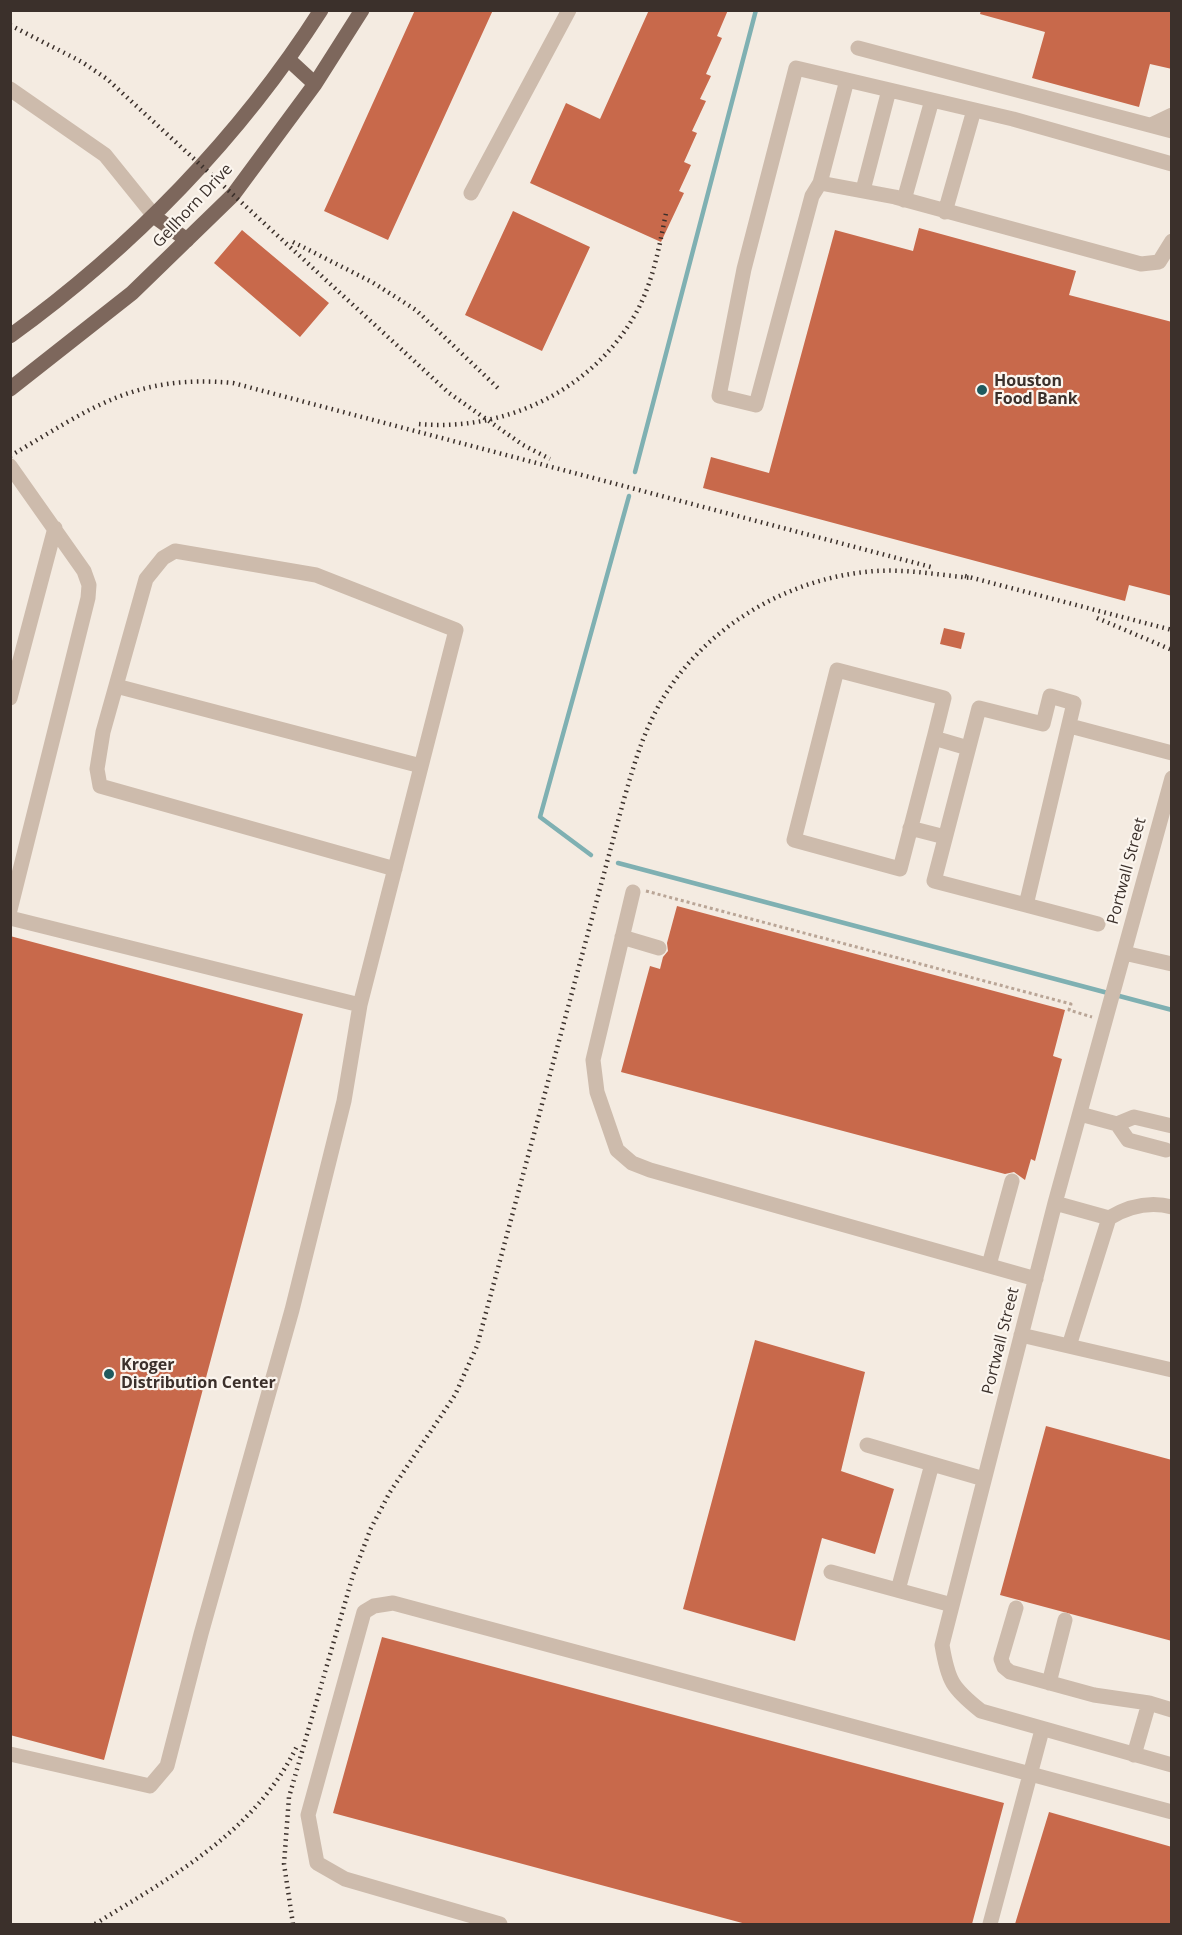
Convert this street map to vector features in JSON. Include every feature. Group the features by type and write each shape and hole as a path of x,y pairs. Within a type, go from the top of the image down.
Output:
{"main road":[{"name":"Gellhorn Drive","path":"10,336 50,308 155,217 289,60 321,10"},
{"name":"Gellhorn Drive","path":"10,389 132,294 233,195 315,84 362,10"},
{"path":"289,60 315,84"},
{"path":"155,217 187,240"}],"street":[{"path":"471,192 569,10"},
{"path":"858,48 1172,130"},
{"path":"847,80 820,183 812,196 756,405 719,396 744,269 796,68 890,90 974,110 1172,164"},
{"path":"10,89 105,155 155,217"},
{"path":"863,190 890,90"},
{"path":"904,200 932,100"},
{"path":"945,212 974,110"},
{"path":"1150,125 1172,115"},
{"path":"820,183 904,200 1141,264 1166,261 1172,241"},
{"path":"10,466 84,571 89,585 88,598 10,910"},
{"path":"10,698 15,662 55,528"},
{"path":"10,1754 150,1786 167,1766 201,1634 295,1299 344,1101 360,1005 395,869 421,766 456,630 316,575 175,551 163,558 146,579 116,686 97,769 100,786 395,869"},
{"path":"837,670 944,698 934,738 900,869 794,840 837,670"},
{"path":"116,686 421,766"},
{"path":"1026,905 1074,703 1050,696 1043,724 978,708 934,881 1098,924"},
{"path":"1070,726 1172,753"},
{"path":"934,738 968,748"},
{"name":"Portwall Street","path":"1172,778 1055,1203 942,1645 947,1675 960,1694 981,1711 1172,1765"},
{"path":"910,828 945,837"},
{"path":"633,892 593,1060 597,1092 616,1150 632,1163 650,1170 1036,1279"},
{"path":"10,918 360,1005"},
{"path":"622,937 659,948"},
{"path":"1124,953 1172,964"},
{"path":"1080,1114 1117,1124 1134,1117 1172,1126"},
{"path":"1117,1124 1128,1140 1166,1150"},
{"path":"988,1265 1011,1181"},
{"path":"1055,1203 1109,1218"},
{"path":"1069,1346 1109,1218 1124,1208 1157,1203 1172,1207"},
{"path":"1021,1335 1172,1370"},
{"path":"867,1445 984,1479"},
{"path":"898,1590 932,1464"},
{"path":"831,1572 952,1605"},
{"path":"500,1924 345,1879 317,1863 308,1815 364,1612 374,1606 393,1603 1172,1812"},
{"path":"1016,1608 1001,1659 1004,1667 1010,1672 1094,1695 1149,1703 1172,1710"},
{"path":"1049,1683 1065,1620"},
{"path":"1134,1755 1149,1703"},
{"path":"990,1924 1042,1730"}],"path":[{"path":"633,892 644,894 645,891 1071,1004 1069,1010 1106,1021"}],"building":[{"path":"415,10 493,10 388,240 324,211"},
{"path":"649,10 728,10 717,36 722,38 706,74 711,76 700,99 706,101 692,131 697,133 684,162 691,165 679,191 684,193 661,242 530,183 566,103 600,119"},
{"path":"981,10 1172,10 1172,69 1150,64 1139,107 1032,78 1045,32 980,14"},
{"path":"513,211 590,247 542,351 465,315"},
{"name":"Houston Food Bank","path":"919,228 1076,271 1069,295 1172,322 1172,596 1129,585 1125,601 703,488 711,457 769,473 835,230 913,251"},
{"path":"242,230 329,303 300,337 214,263"},
{"path":"944,628 965,633 961,649 940,644"},
{"path":"677,906 1065,1010 1053,1056 1062,1059 1035,1161 1031,1159 1025,1180 1014,1172 1005,1174 621,1072 650,966 660,969 663,957 668,951 667,943"},
{"name":"Kroger Distribution Center","path":"10,936 303,1014 104,1760 10,1735"},
{"path":"755,1340 865,1372 841,1471 894,1489 875,1554 822,1538 795,1641 683,1609"},
{"path":"1046,1426 1172,1460 1172,1641 1000,1595"},
{"path":"382,1637 1004,1803 972,1924 746,1924 333,1813"},
{"path":"1049,1812 1172,1847 1172,1924 1015,1924"}],"waterway":[{"path":"635,472 756,10"},
{"path":"591,855 540,817 629,496"},
{"path":"618,863 1172,1010"}],"railway":[{"path":"10,25 82,62 107,79 449,393 523,445 550,459"},
{"path":"419,424 451,425 483,421 514,413 544,400 571,384 596,364 618,340 642,301 655,264 666,213"},
{"path":"293,242 372,282 416,310 500,390"},
{"path":"10,456 90,409 141,389 198,382 233,383 931,567"},
{"path":"293,1924 284,1864 289,1797 353,1575 371,1528 390,1492 455,1395 477,1346 624,799 639,750 651,721 668,690 690,662 715,637 743,616 774,598 807,585 841,576 876,571 971,578"},
{"path":"965,576 1172,630"},
{"path":"1097,618 1172,650"},
{"path":"95,1924 183,1869 236,1827 260,1802 280,1775 298,1744"}],"place":[{"name":"Houston Food Bank","path":"982,390"},
{"name":"Kroger Distribution Center","path":"109,1374"}]}
